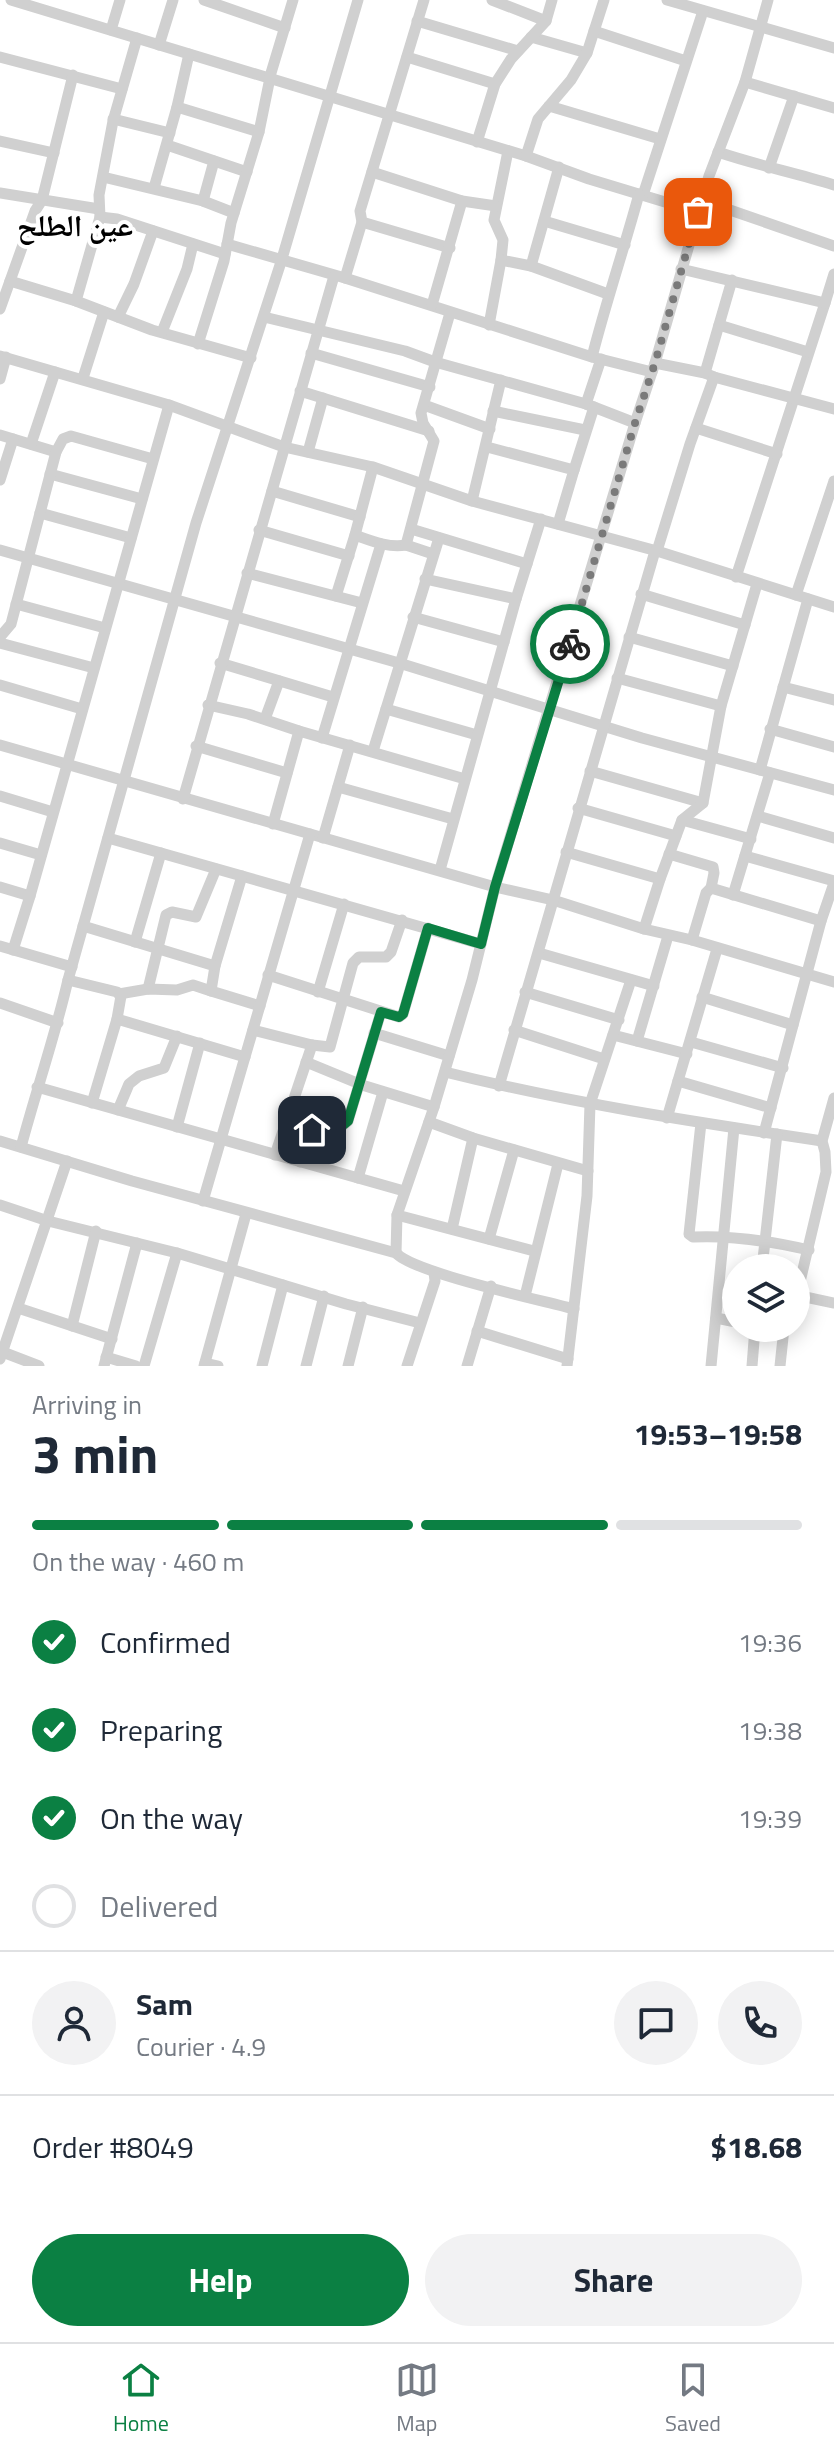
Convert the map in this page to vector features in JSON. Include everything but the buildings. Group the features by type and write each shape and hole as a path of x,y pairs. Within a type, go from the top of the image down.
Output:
{"street":[{"path":"111,30 120,0"},
{"path":"159,45 173,0"},
{"path":"204,0 285,28"},
{"path":"198,344 293,0"},
{"path":"21,1147 174,599 281,262 358,0"},
{"path":"183,799 317,329 362,222 360,211 424,0"},
{"path":"492,0 546,21"},
{"path":"477,142 495,84 518,51 546,21 552,0"},
{"path":"526,156 538,119 571,80 587,53 604,0"},
{"path":"667,0 834,48"},
{"path":"396,1253 397,1215 404,1191 445,1072 495,887 700,206 745,82 768,0"},
{"path":"18,1 526,156 589,179 700,206 834,246"},
{"path":"558,524 585,430 608,294 703,11"},
{"path":"417,21 518,51"},
{"path":"594,31 686,61"},
{"path":"531,37 587,53"},
{"path":"76,301 100,213 99,195 113,119 137,38"},
{"path":"154,188 189,54"},
{"path":"407,57 495,84"},
{"path":"1,60 122,89"},
{"path":"1,301 42,200 73,75"},
{"path":"745,82 834,108"},
{"path":"769,168 794,96"},
{"path":"549,106 660,139"},
{"path":"177,107 259,132"},
{"path":"113,119 247,172"},
{"path":"0,141 54,153"},
{"path":"489,325 503,240 494,220 508,151"},
{"path":"718,152 834,185"},
{"path":"203,201 214,161"},
{"path":"531,266 559,167"},
{"path":"372,172 462,201 496,206"},
{"path":"103,177 203,201 234,213"},
{"path":"0,193 100,213 193,244 339,277 597,358 709,375 834,409"},
{"path":"432,305 462,201"},
{"path":"544,221 625,245"},
{"path":"362,222 450,248"},
{"path":"118,317 153,231"},
{"path":"162,332 187,269 193,244"},
{"path":"501,260 531,266 608,294"},
{"path":"681,269 825,303"},
{"path":"736,577 834,274"},
{"path":"499,1086 641,594 696,428 732,280"},
{"path":"10,281 198,344 251,358"},
{"path":"83,378 104,312"},
{"path":"406,545 434,441 421,418 450,313"},
{"path":"264,317 405,351 590,405 635,423"},
{"path":"719,325 808,352"},
{"path":"311,353 430,387"},
{"path":"0,379 3,356 169,405 284,447 373,467 472,501 656,551 834,607"},
{"path":"31,444 55,372"},
{"path":"472,501 501,380"},
{"path":"300,391 429,431"},
{"path":"308,452 323,398"},
{"path":"13,950 169,405"},
{"path":"424,405 490,429"},
{"path":"493,411 585,430"},
{"path":"696,428 777,454"},
{"path":"0,435 56,452"},
{"path":"0,637 9,627 56,452 63,439 71,436 153,459"},
{"path":"0,480 13,439"},
{"path":"487,447 574,470"},
{"path":"336,596 373,467"},
{"path":"50,474 142,499"},
{"path":"796,595 834,481"},
{"path":"272,491 360,517"},
{"path":"40,513 131,538"},
{"path":"440,870 541,519"},
{"path":"411,529 527,564"},
{"path":"259,530 349,556"},
{"path":"355,535 381,544 406,545 433,554"},
{"path":"373,751 439,538"},
{"path":"322,738 381,544"},
{"path":"0,550 349,648 713,758 834,790"},
{"path":"247,573 362,603"},
{"path":"425,579 516,599"},
{"path":"644,929 682,820 703,803 721,706 757,584"},
{"path":"641,594 745,625"},
{"path":"733,895 758,816 770,729 808,599"},
{"path":"16,604 105,628"},
{"path":"413,617 504,642"},
{"path":"629,637 733,666"},
{"path":"0,643 94,668"},
{"path":"220,663 333,697"},
{"path":"617,678 721,706"},
{"path":"265,719 279,681"},
{"path":"0,685 82,709"},
{"path":"783,687 834,700"},
{"path":"208,705 465,779"},
{"path":"386,709 477,735"},
{"path":"770,729 834,747"},
{"path":"273,824 299,731"},
{"path":"0,745 834,982"},
{"path":"323,838 350,745"},
{"path":"196,746 287,773"},
{"path":"590,771 703,803"},
{"path":"338,787 453,819"},
{"path":"0,796 53,812"},
{"path":"578,808 676,836"},
{"path":"758,816 834,838"},
{"path":"682,820 751,839"},
{"path":"203,1201 310,834"},
{"path":"108,838 481,944"},
{"path":"0,843 41,855"},
{"path":"566,852 660,879"},
{"path":"135,942 161,853"},
{"path":"669,854 713,867 711,888 706,893 692,940"},
{"path":"745,856 834,882 771,1108 763,1254"},
{"path":"148,989 168,913 198,916 216,869"},
{"path":"211,991 215,966 242,876"},
{"path":"0,887 30,896"},
{"path":"711,888 821,921"},
{"path":"318,992 344,904"},
{"path":"253,1030 312,1045 331,1046 354,961 359,957 386,957 391,952 402,920"},
{"path":"83,926 215,966"},
{"path":"268,975 399,1017 403,1014 428,928"},
{"path":"637,1041 668,936"},
{"path":"0,946 72,967"},
{"path":"667,1118 717,949"},
{"path":"539,953 654,986"},
{"path":"68,980 119,994 148,989 177,990 193,985 260,1006"},
{"path":"477,1331 567,1364 588,1171 590,1104 631,980"},
{"path":"525,992 619,1020"},
{"path":"92,1103 122,999 119,994"},
{"path":"702,997 793,1025"},
{"path":"1,1007 58,1023"},
{"path":"300,1162 314,1129 333,1131 345,1124 381,1012"},
{"path":"117,1019 245,1057"},
{"path":"514,1030 604,1059"},
{"path":"374,1033 449,1056"},
{"path":"613,1035 783,1068"},
{"path":"118,1110 129,1084 139,1076 164,1068 177,1036"},
{"path":"177,1127 200,1043"},
{"path":"275,1155 312,1045"},
{"path":"306,1062 358,1084 434,1107"},
{"path":"445,1072 590,1104 822,1141"},
{"path":"678,1081 771,1108"},
{"path":"37,1087 404,1191"},
{"path":"358,1178 383,1092"},
{"path":"808,1254 812,1230 828,1192 822,1141 830,1123 834,1098"},
{"path":"429,1122 588,1171"},
{"path":"701,1123 689,1234 693,1237 764,1240 809,1250"},
{"path":"711,1366 734,1128"},
{"path":"452,1229 473,1138"},
{"path":"0,1141 246,1214 396,1253 400,1258 434,1272 574,1309"},
{"path":"489,1239 514,1150"},
{"path":"39,1366 1,1354 67,1161"},
{"path":"525,1296 558,1164"},
{"path":"0,1205 48,1221 177,1253 420,1323"},
{"path":"218,1366 204,1364 246,1214"},
{"path":"397,1215 534,1251"},
{"path":"72,1326 96,1231"},
{"path":"136,1366 105,1362 137,1243"},
{"path":"144,1366 177,1253"},
{"path":"407,1366 435,1281 434,1272"},
{"path":"262,1366 283,1285"},
{"path":"467,1366 491,1286"},
{"path":"306,1366 324,1296"},
{"path":"810,1298 834,1303"},
{"path":"348,1366 363,1307"},
{"path":"18,1308 112,1339"},
{"path":"716,1318 722,1319"},
{"path":"752,1366 754,1342"},
{"path":"780,1366 783,1342"}],"way so far":[{"path":"570,644 698,212"}],"district":[{"name":"عين الطلح","path":"75,225"}],"route":[{"path":"312,1130 337,1130 348,1121 381,1012 399,1017 403,1014 428,928 481,944 495,887 570,644"}]}
